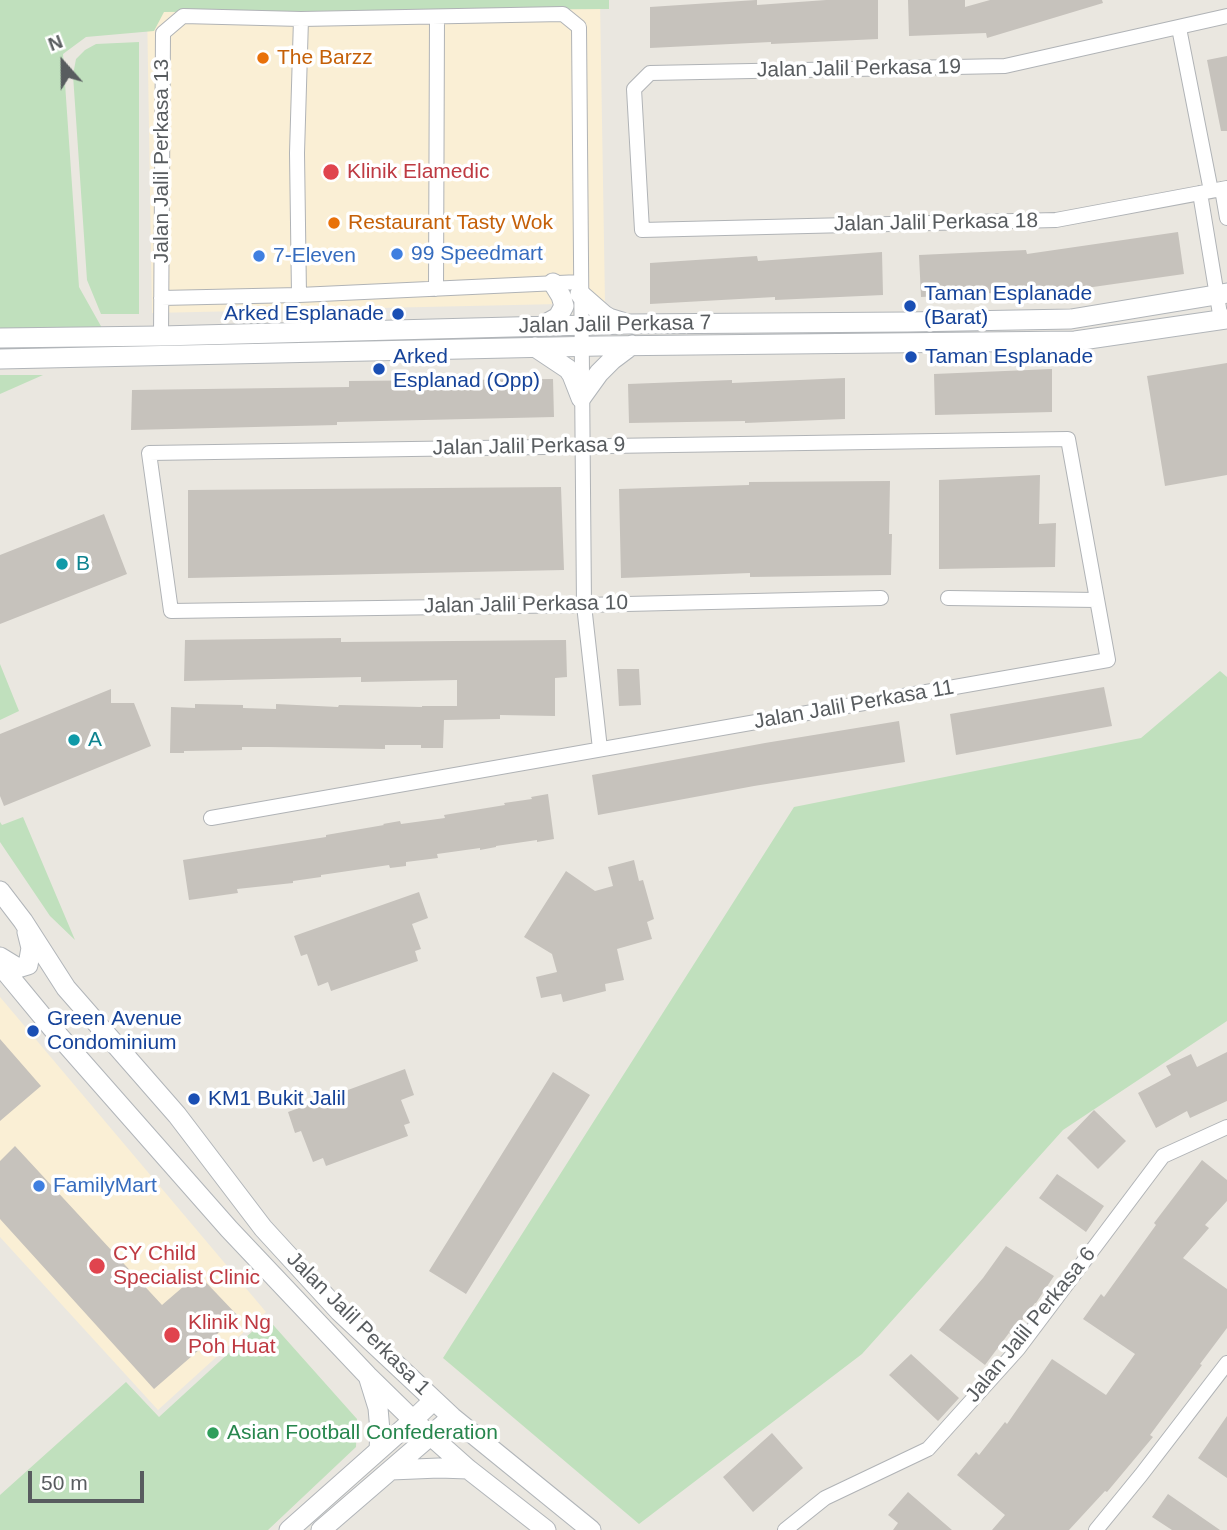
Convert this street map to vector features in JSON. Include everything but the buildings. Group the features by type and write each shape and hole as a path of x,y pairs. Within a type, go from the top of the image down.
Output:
{"street":[{"name":"Jalan Jalil Perkasa 13","path":"161,336 163,33 183,16 301,19 563,14 579,27 584,605 600,749"},
{"name":"Jalan Jalil Perkasa 19","path":"642,230 634,89 650,73 1005,66 1227,16"},
{"path":"436,289 437,17"},
{"path":"299,295 297,153 301,19"},
{"path":"1179,28 1215,190 1224,319"},
{"path":"1215,190 1227,218"},
{"name":"Jalan Jalil Perkasa 18","path":"642,230 1056,220 1215,190"},
{"path":"542,326 558,317 564,306 553,283"},
{"path":"161,298 299,295 553,283 580,288 609,318 628,324"},
{"name":"Jalan Jalil Perkasa 7","path":"0,338 628,324 1072,319 1221,294"},
{"name":"Jalan Jalil Perkasa 7","path":"0,359 632,345 1075,341 1224,319"},
{"path":"582,398 599,373 632,345"},
{"path":"535,347 568,369 582,398"},
{"name":"Jalan Jalil Perkasa 9","path":"171,611 149,453 1068,439 1097,600"},
{"name":"Jalan Jalil Perkasa 10","path":"171,611 880,598"},
{"path":"948,598 1097,600"},
{"name":"Jalan Jalil Perkasa 11","path":"211,818 1108,660 1097,600"},
{"name":"Jalan Jalil Perkasa 1","path":"0,891 23,921 66,988 177,1115 263,1228 339,1311 452,1417 591,1530"},
{"path":"0,957 18,968 28,965 31,948 23,921"},
{"name":"Jalan Jalil Perkasa 1","path":"0,965 229,1229 368,1376 468,1469 546,1530"},
{"name":"Jalan Jalil Perkasa 6","path":"785,1530 825,1498 928,1449 1018,1349 1163,1156 1227,1127"},
{"path":"1096,1530 1227,1363"},
{"path":"368,1376 378,1408 379,1450"},
{"path":"289,1530 434,1400"},
{"path":"321,1530 452,1417"},
{"path":"391,1470 468,1469"}],"shaded area":[{"path":"600,0 605,303 152,313 147,6"},
{"path":"0,997 266,1312 158,1410 0,1237"}],"green space":[{"path":"0,0 609,0 609,9 164,12 154,31 86,37 63,54 79,287 102,328 0,329"},
{"path":"139,42 139,314 101,314 87,280 73,75 76,59 96,44"},
{"path":"0,375 43,375 0,394"},
{"path":"0,664 19,711 0,720"},
{"path":"1220,671 1227,677 1227,1021 1063,1130 862,1354 639,1524 443,1358 794,807 1141,738"},
{"path":"23,817 75,940 50,916 0,842 0,822 2,825"},
{"name":"Asian Football Confederation","path":"267,1318 357,1419 356,1447 268,1530 0,1530 0,1495 126,1382 159,1417"}],"place":[{"name":"The Barzz","path":"263,58"},
{"name":"Klinik Elamedic","path":"331,172"},
{"name":"Restaurant Tasty Wok","path":"334,223"},
{"name":"99 Speedmart","path":"397,254"},
{"name":"7-Eleven","path":"259,256"},
{"name":"Taman Esplanade (Barat)","path":"910,306"},
{"name":"Arked Esplanade","path":"398,314"},
{"name":"Taman Esplanade","path":"911,357"},
{"name":"Arked Esplanad (Opp)","path":"379,369"},
{"name":"B","path":"62,564"},
{"name":"A","path":"74,740"},
{"name":"Green Avenue Condominium","path":"33,1031"},
{"name":"KM1 Bukit Jalil","path":"194,1099"},
{"name":"FamilyMart","path":"39,1186"},
{"name":"CY Child Specialist Clinic","path":"97,1266"},
{"name":"Klinik Ng Poh Huat","path":"172,1335"},
{"name":"Asian Football Confederation","path":"213,1433"}]}
